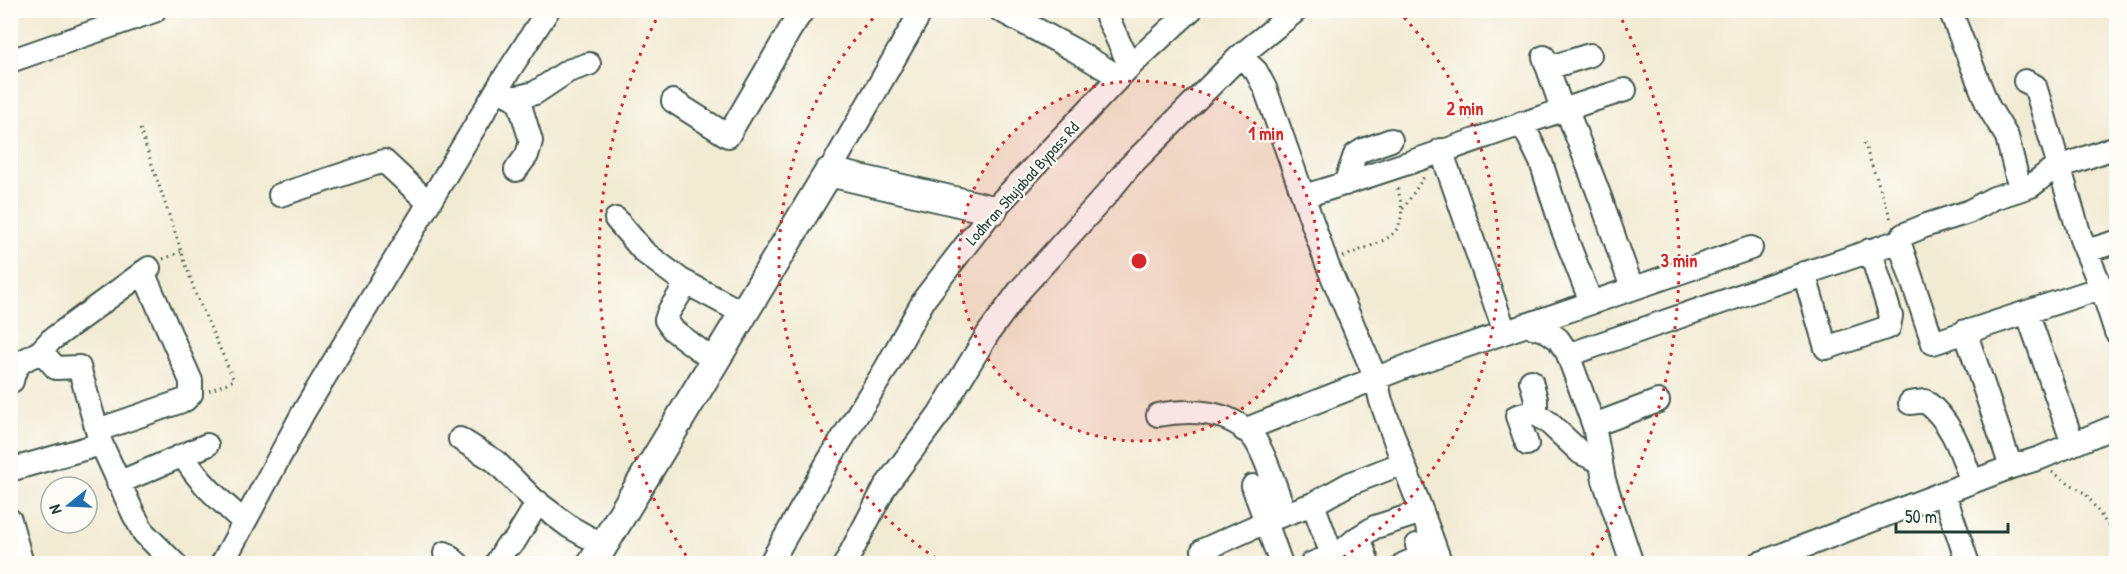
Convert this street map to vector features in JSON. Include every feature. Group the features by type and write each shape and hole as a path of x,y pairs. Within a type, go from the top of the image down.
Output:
{"main road":[{"path":"597,554 829,172 993,210"}],"street":[{"path":"222,564 303,413 429,203 506,94 548,10"},
{"path":"673,101 728,136 803,10"},
{"path":"829,172 922,10"},
{"path":"1000,10 1076,51 1124,71"},
{"path":"1104,10 1124,71"},
{"name":"Lodhran Shujabad Bypass Rd","path":"770,564 925,298 993,210 1124,71 1191,10"},
{"path":"845,564 885,487 939,414 989,332 1020,290 1107,195 1129,167 1240,56 1297,10"},
{"path":"1950,10 1988,106 2007,137 2020,189"},
{"path":"10,61 154,11"},
{"path":"1590,55 1546,62 1632,288"},
{"path":"1240,56 1256,71 1265,88 1305,196 1327,264 1376,379 1381,401 1441,564"},
{"path":"506,94 535,93 568,71 589,64"},
{"path":"2025,81 2035,86 2058,167 2116,332"},
{"path":"1305,196 1624,90"},
{"path":"506,94 520,105 531,141 527,155 516,170"},
{"path":"1522,123 1541,162 1562,228 1591,302"},
{"path":"1345,184 1354,155 1391,140"},
{"path":"1568,355 1899,241 1903,235 1927,225 1968,212 1994,198 2031,186 2051,170 2116,147"},
{"path":"1441,150 1515,328"},
{"path":"280,195 384,161 429,203"},
{"path":"616,219 644,252 687,284 743,313"},
{"path":"1899,241 1933,343 2101,288"},
{"path":"2086,251 2116,242"},
{"path":"1244,430 1410,365 1751,248"},
{"path":"1804,273 1826,348 1889,327 1891,316 1870,250"},
{"path":"10,470 100,437 185,400 191,394 191,381 146,270 51,340 41,351 22,360 15,368 12,381"},
{"path":"687,284 669,311 666,320 673,330 714,361"},
{"path":"2027,312 2073,444"},
{"path":"1515,328 1547,331 1558,339 1568,355 1594,425 1604,480 1632,564"},
{"path":"1965,331 2011,467"},
{"path":"41,351 56,368 79,367 100,437 118,483 144,533 175,564"},
{"path":"1531,381 1536,399 1536,414"},
{"path":"1594,425 1658,401"},
{"path":"1910,403 1925,401 1936,408 1960,447 1972,482"},
{"path":"1158,415 1182,411 1232,419 1254,438 1269,471 1281,564"},
{"path":"1527,444 1517,416 1528,413 1536,414 1548,422 1581,453 1601,462"},
{"path":"1758,564 2033,460 2116,426"},
{"path":"460,440 495,461 538,502 570,526 597,554"},
{"path":"118,483 207,445"},
{"path":"183,455 193,472 212,494 244,522"},
{"path":"1211,553 1276,518 1313,504 1349,484 1403,463"},
{"path":"1253,486 1276,518"},
{"path":"1944,493 1968,564"},
{"path":"496,564 506,547 514,542 538,502"},
{"path":"1313,504 1331,559 1375,527 1422,512"},
{"path":"10,520 22,564"},
{"path":"1359,537 1368,564"}],"path":[{"path":"140,129 196,295 234,380 203,394 191,394"},
{"path":"1864,143 1899,241"},
{"path":"1402,211 1441,150"},
{"path":"1327,264 1388,239 1398,229 1402,211 1396,184 1389,169"},
{"path":"2033,460 2086,494 2116,537"}]}
